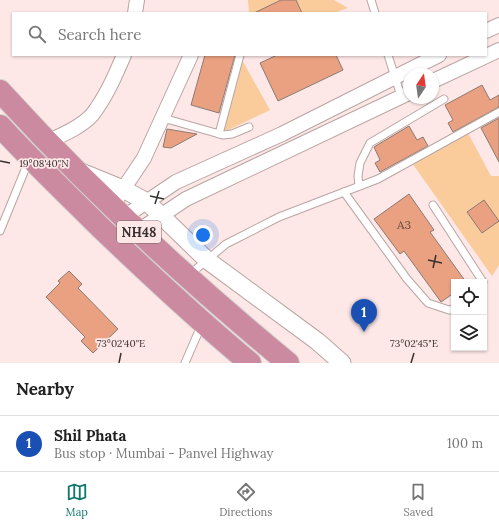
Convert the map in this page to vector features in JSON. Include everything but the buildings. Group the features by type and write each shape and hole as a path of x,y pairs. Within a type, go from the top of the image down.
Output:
{"highway":[{"name":"NH48","path":"0,91 73,169 124,211 187,276 225,311 288,363"},
{"name":"NH48","path":"0,126 30,158 202,324 250,363"},
{"path":"30,158 47,142"}],"street":[{"path":"135,12 137,0"},
{"path":"487,31 499,25"},
{"path":"487,56 499,50"},
{"path":"47,142 68,132 91,115 112,84 124,56"},
{"path":"124,211 144,158 164,118 191,56"},
{"path":"124,211 146,202 176,182 282,134 437,56"},
{"path":"439,78 486,56"},
{"path":"124,211 161,216 186,199 403,96"},
{"path":"124,211 146,202"},
{"path":"146,202 207,260 317,341 342,363"}],"lane":[{"path":"371,0 375,12"},
{"path":"219,134 240,56"},
{"path":"388,56 394,77 403,92"},
{"path":"359,186 358,176 360,163 370,143 444,98"},
{"path":"187,276 226,244 279,217 378,179 499,112"},
{"path":"164,118 219,134 232,134 249,127"},
{"path":"0,231 30,158"},
{"path":"344,192 407,279 428,302 451,310"},
{"path":"433,205 480,279"},
{"path":"185,363 202,324"}],"shaded area":[{"path":"248,0 334,0 348,8 337,12 249,12"},
{"path":"241,58 270,110 224,132"},
{"path":"468,133 491,176 499,176 499,265 492,276 412,163"}],"place":[{"name":"Shil Phata","path":"364,332"}]}
